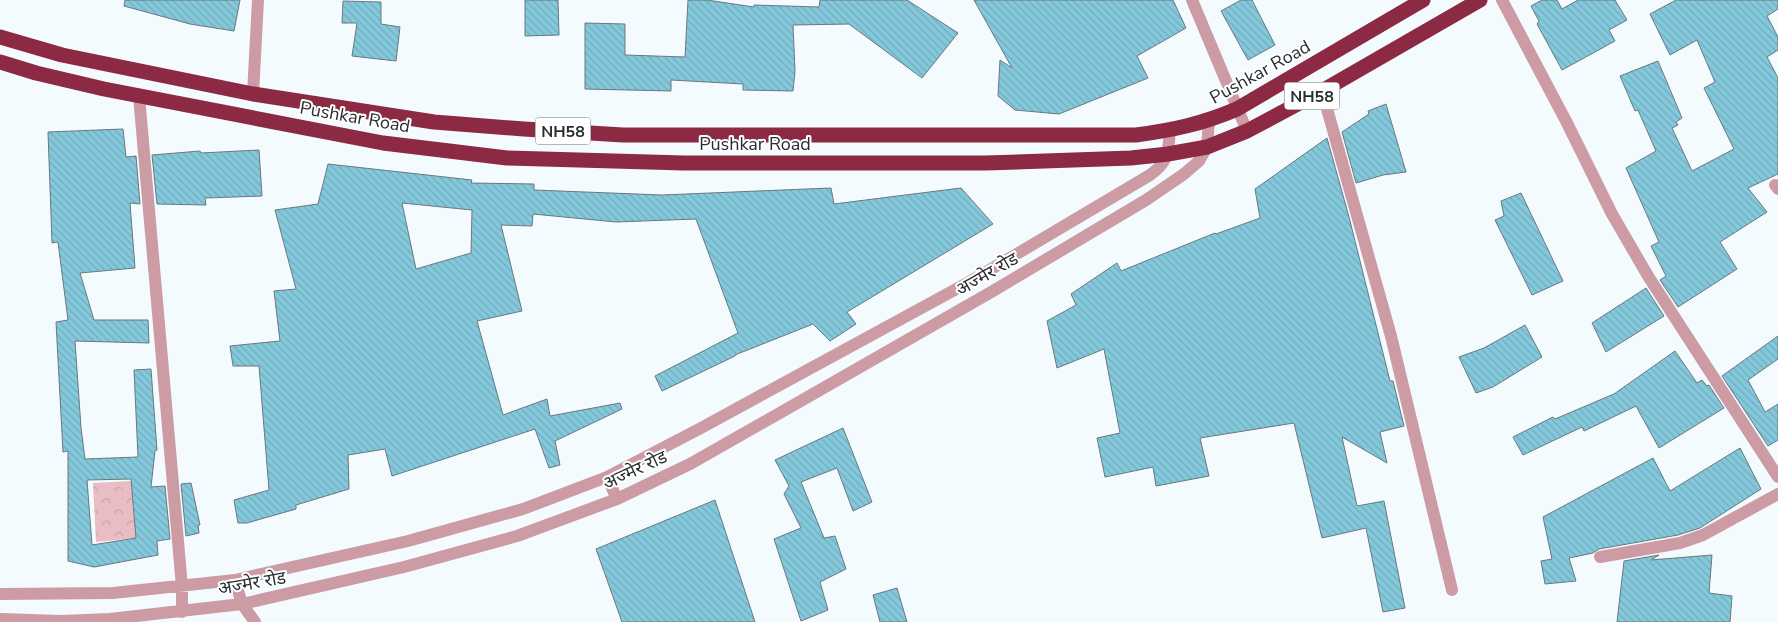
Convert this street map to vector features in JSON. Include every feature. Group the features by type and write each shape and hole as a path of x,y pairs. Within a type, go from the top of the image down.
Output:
{"highway":[{"name":"Pushkar Road","path":"0,36 62,55 253,94 434,122 622,134 1136,135 1209,121 1237,109 1423,0"},
{"name":"Pushkar Road","path":"0,62 36,73 138,96 383,143 507,158 684,163 986,163 1130,158 1207,147 1246,131 1322,91 1480,0"}],"street":[{"path":"253,94 258,0"},
{"path":"1192,0 1246,131"},
{"path":"1502,0 1566,121 1612,214 1648,276 1778,478"},
{"path":"1322,91 1391,336 1452,590"},
{"path":"138,96 182,587 182,612"},
{"path":"1207,147 1209,121"},
{"path":"1168,154 1170,130"},
{"name":"अज्मेर रोड","path":"0,619 110,619 242,604 423,562 517,536 616,499 690,464 1101,228 1184,174 1200,161 1207,147"},
{"name":"अज्मेर रोड","path":"0,594 113,593 235,580 408,541 523,509 607,477 971,281 1150,175 1163,166 1168,154"},
{"path":"607,477 616,499"},
{"path":"1600,557 1680,543 1703,535 1778,494"},
{"path":"235,580 242,604 255,622"}],"green space":[{"path":"131,481 136,538 96,542 93,483"}],"building":[{"path":"125,0 240,0 234,31 190,24 124,6"},
{"path":"525,0 558,0 559,35 525,36"},
{"path":"688,0 707,0 754,7 754,5 819,7 820,0 907,0 958,33 922,78 849,24 793,25 795,71 793,91 743,90 743,84 671,80 671,91 585,89 585,23 625,24 625,55 685,57"},
{"path":"974,0 1173,0 1186,28 1137,56 1148,78 1059,114 1015,110 998,96 1000,60 1012,68"},
{"path":"1241,0 1252,0 1275,45 1248,60 1221,11"},
{"path":"1542,0 1557,0 1562,9 1578,0 1615,0 1627,20 1609,30 1615,41 1562,70 1537,24 1539,21 1531,6"},
{"path":"1676,0 1778,0 1778,9 1767,16 1778,37 1778,50 1767,57 1778,78 1778,174 1748,188 1767,212 1720,242 1737,269 1678,307 1660,280 1666,276 1651,246 1659,242 1626,168 1656,151 1638,110 1635,111 1620,76 1658,61 1682,118 1676,122 1678,125 1672,128 1692,171 1734,149 1704,88 1715,82 1697,40 1670,55 1650,14"},
{"path":"343,1 381,2 381,24 400,27 396,61 352,56 357,23 342,23"},
{"path":"1386,104 1406,172 1383,175 1356,183 1342,132 1369,114 1368,111"},
{"path":"123,129 126,157 136,156 140,204 130,203 135,268 80,273 94,320 148,320 149,343 75,341 81,428 85,459 138,457 134,370 151,369 157,450 155,451 151,487 165,486 170,539 157,541 158,555 94,567 68,561 68,451 63,452 56,322 68,320 58,242 52,243 48,132","holes":["131,479 136,538 92,545 87,480"]},
{"path":"1327,138 1390,381 1393,381 1404,426 1380,432 1387,463 1342,437 1357,506 1384,501 1405,608 1383,612 1366,528 1322,538 1294,423 1200,438 1209,476 1156,486 1153,467 1105,477 1097,438 1120,433 1104,349 1057,368 1047,321 1076,305 1071,294 1117,263 1121,271 1215,233 1260,218 1255,189"},
{"path":"259,150 262,196 205,198 206,205 157,204 152,155 200,151 201,153"},
{"path":"328,164 472,180 471,183 534,184 534,190 662,195 831,188 834,204 961,188 993,224 847,312 856,324 830,341 813,324 735,355 662,391 655,376 738,333 696,219 616,222 533,214 532,226 501,225 522,311 477,321 503,415 547,399 550,416 620,403 622,409 555,441 560,465 549,468 535,429 392,476 385,449 348,455 349,489 296,505 296,509 247,523 238,523 234,500 269,490 259,366 233,366 230,346 280,341 274,291 296,289 275,210 318,204","holes":["402,203 472,210 471,253 416,269"]},
{"path":"1521,193 1563,281 1532,295 1495,220 1504,216 1501,201"},
{"path":"1646,288 1664,316 1606,352 1592,323"},
{"path":"1525,325 1542,357 1493,387 1476,393 1459,357 1484,348"},
{"path":"1778,336 1778,359 1748,380 1765,412 1778,404 1778,440 1768,446 1722,376"},
{"path":"1675,351 1697,383 1702,380 1707,386 1709,385 1724,408 1659,448 1636,406 1584,431 1582,427 1523,455 1513,437 1553,417 1555,419 1614,394"},
{"path":"843,428 872,502 853,511 837,468 801,482 824,538 835,536 846,569 820,582 828,610 801,621 774,539 801,528 784,494 789,486 775,460"},
{"path":"1740,448 1761,489 1700,528 1678,535 1599,549 1593,553 1569,558 1576,581 1545,584 1541,561 1552,559 1543,517 1653,458 1670,491"},
{"path":"191,483 200,525 198,525 199,533 186,536 181,484"},
{"path":"715,500 755,622 622,622 596,549"},
{"path":"1659,555 1651,560 1712,555 1709,593 1732,596 1730,622 1617,622 1624,561"},
{"path":"897,588 907,622 880,622 873,595"}]}
